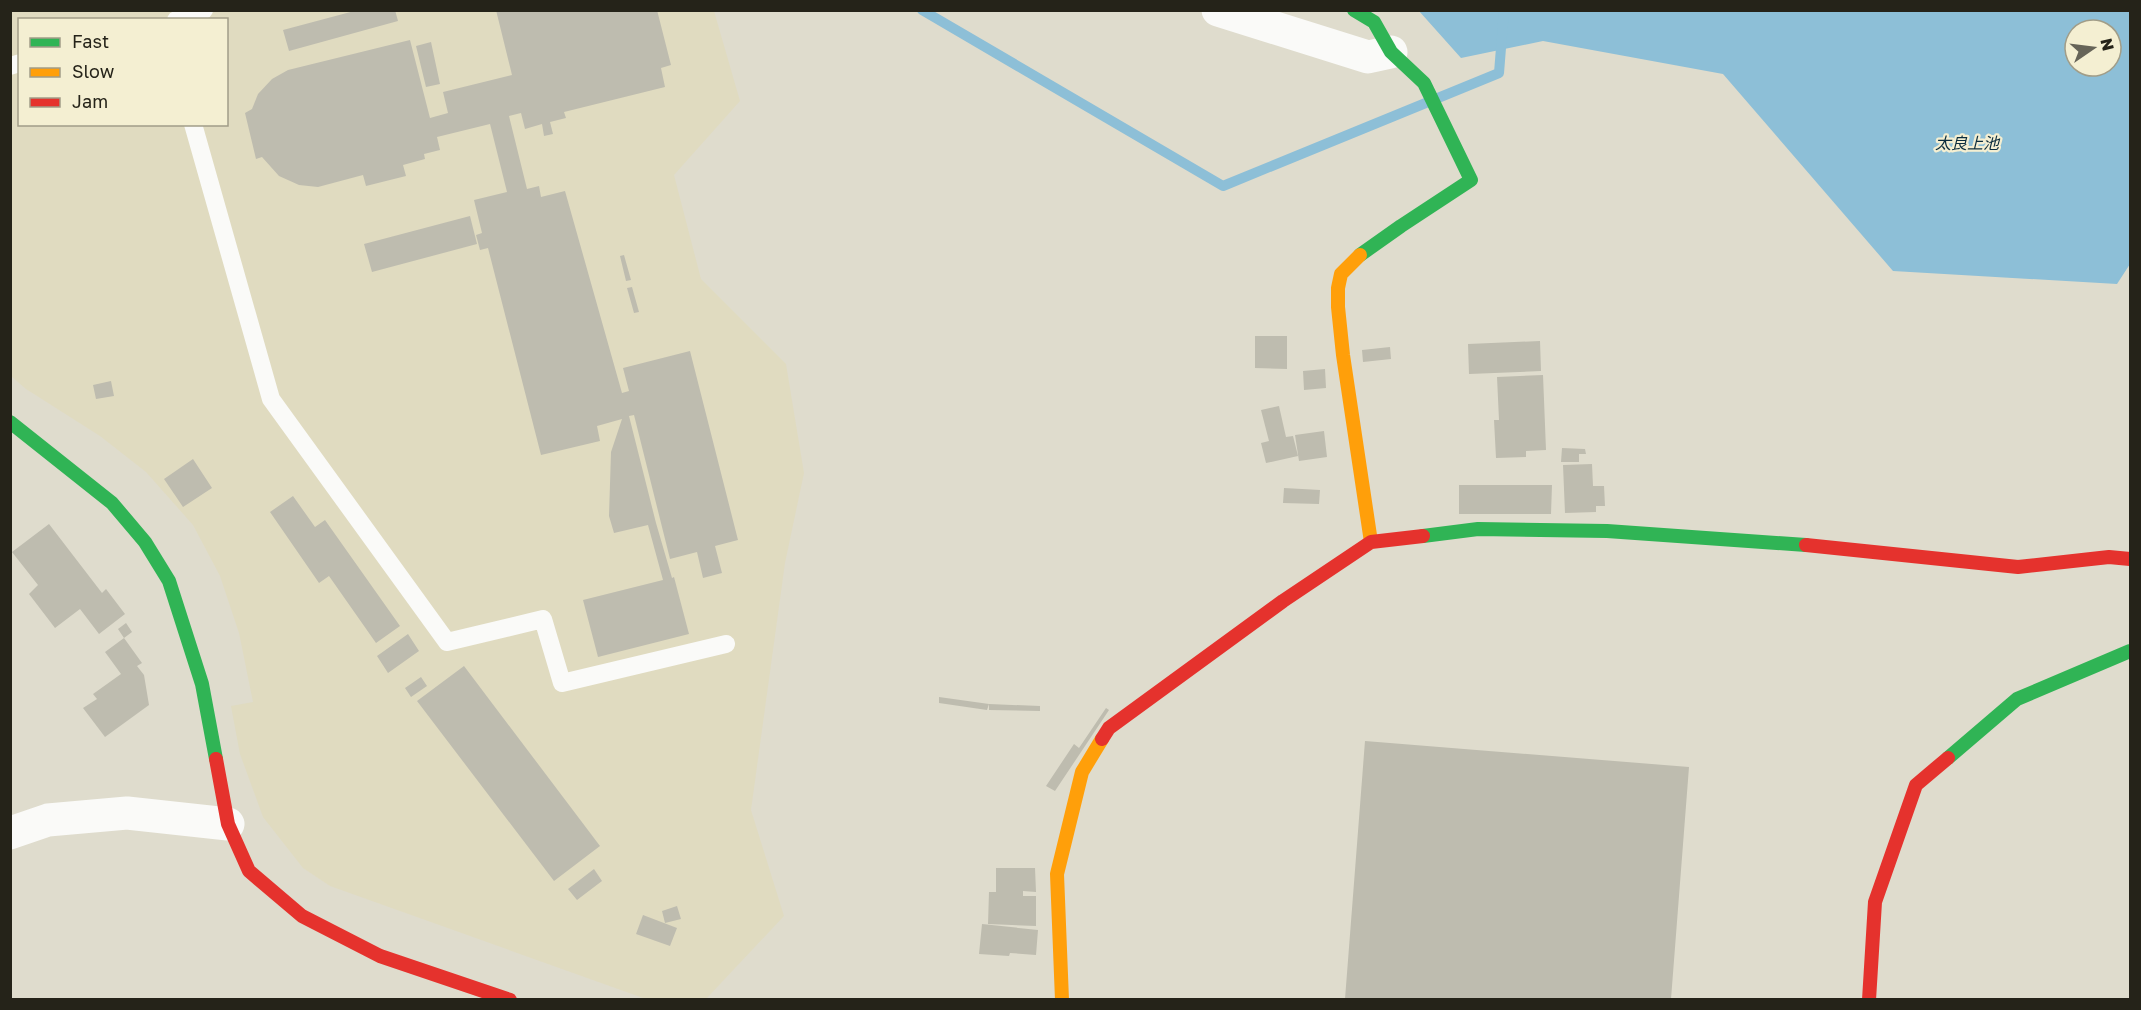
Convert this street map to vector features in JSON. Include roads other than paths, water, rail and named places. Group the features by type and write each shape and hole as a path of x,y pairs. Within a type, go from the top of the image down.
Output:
{"street":[{"path":"1218,10 1368,57 1392,52"},
{"path":"1354,10 1374,22 1392,52 1424,83 1471,180 1362,253 1341,274 1336,303 1358,445 1363,504 1371,542"},
{"path":"10,422 112,503 145,542 169,581 202,684 228,824 249,871 302,916 380,956 510,999"},
{"path":"1062,999 1057,874 1082,772 1109,728 1283,601 1371,542 1478,529 1607,531 1821,546 2018,567 2109,557 2130,559"},
{"path":"1869,999 1875,902 1916,785 2017,699 2130,651"},
{"path":"10,833 48,820 127,813 228,824"}],"lane":[{"path":"182,18 204,10"},
{"path":"194,126 271,399 447,642 543,620 562,683 726,644"}],"water":[{"name":"太良上池","path":"1419,11 2130,11 2130,264 2117,284 1893,271 1723,74 1543,41 1461,58"}],"waterway":[{"path":"922,10 1223,186 1499,73 1504,10"}]}
